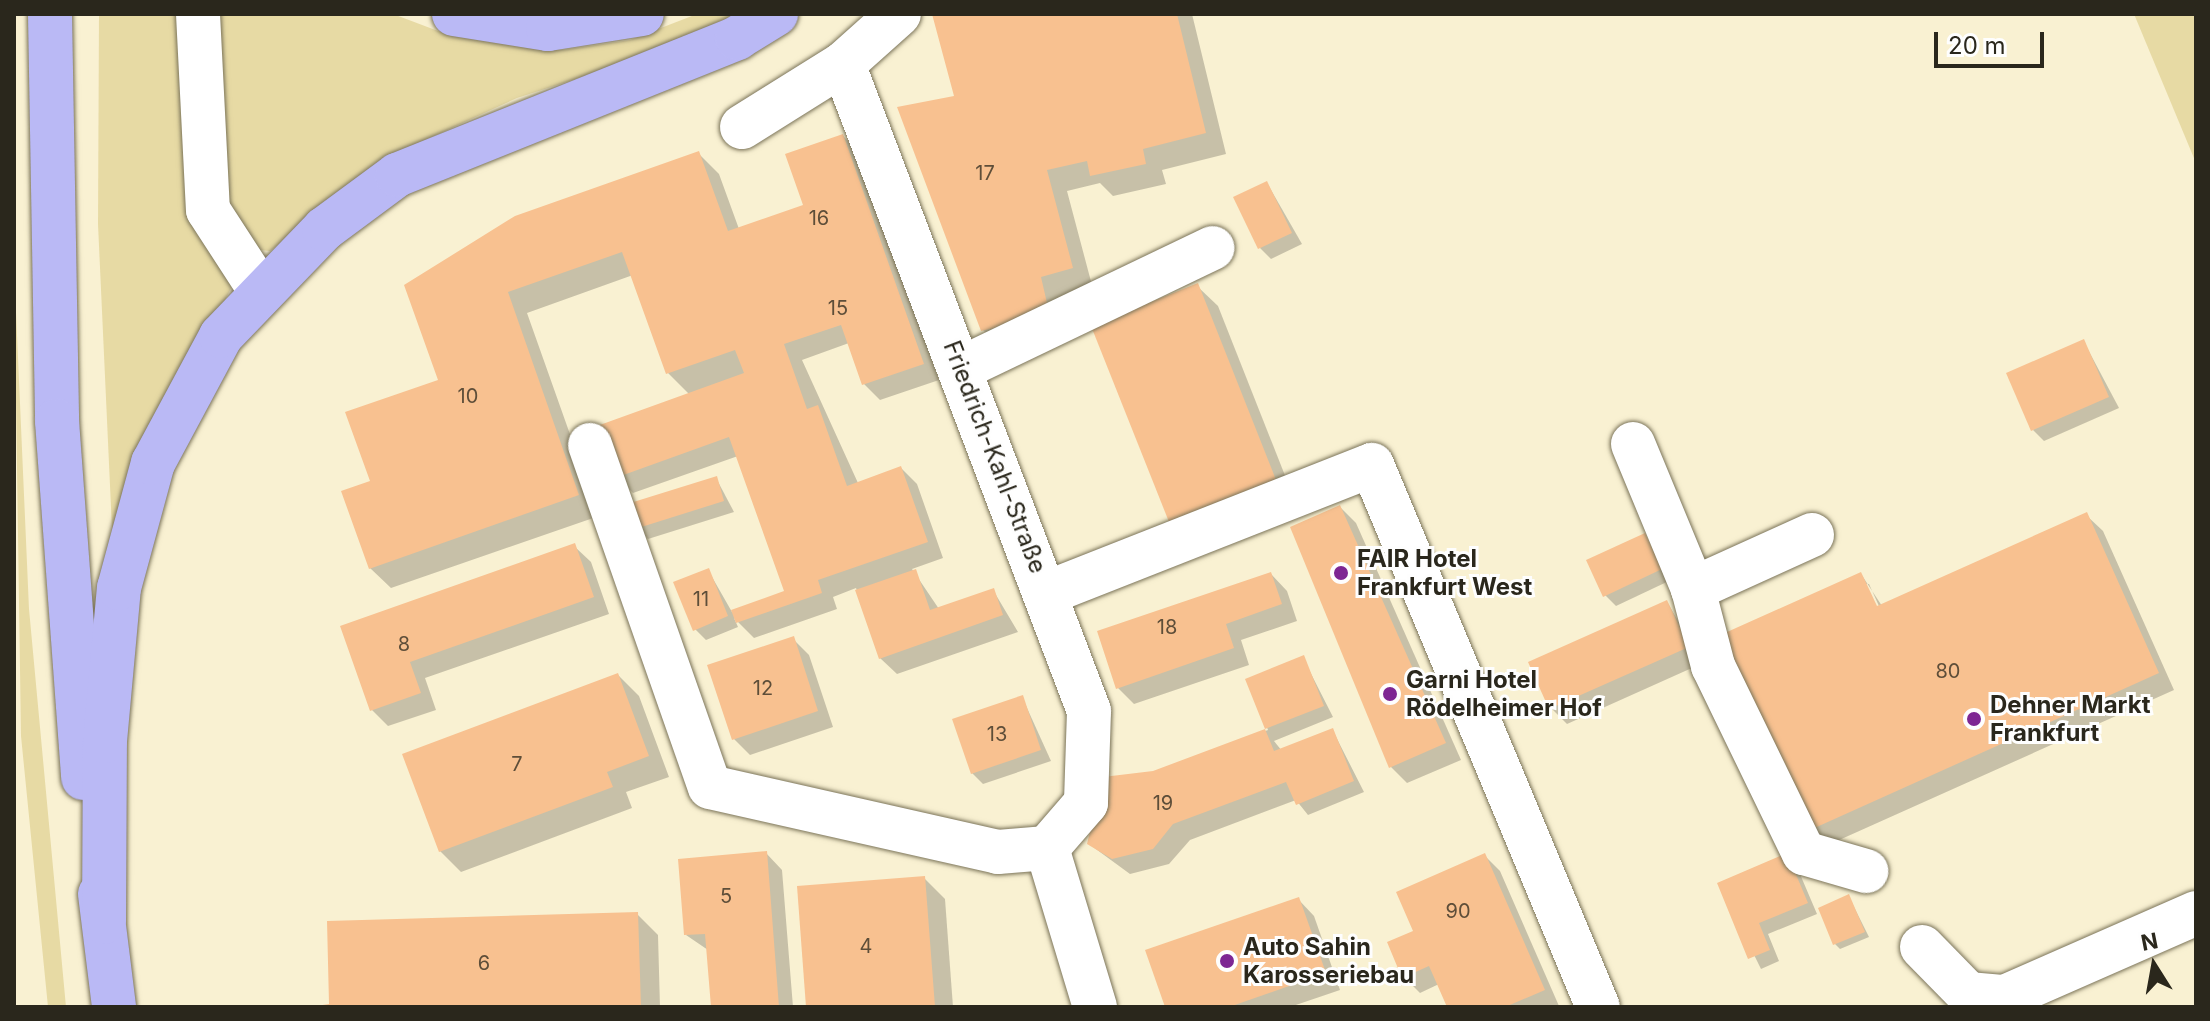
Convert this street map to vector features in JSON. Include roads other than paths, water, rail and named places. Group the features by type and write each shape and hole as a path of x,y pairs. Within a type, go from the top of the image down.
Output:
{"highway":[{"path":"50,14 66,603 114,1007"},
{"path":"454,14 548,29 642,14"},
{"path":"104,922 111,638 127,547 153,463 188,387 260,290 397,175 737,38 776,14"}],"street":[{"path":"198,14 208,210 260,290"},
{"path":"742,127 843,64 899,14"},
{"name":"Friedrich-Kahl-Straße","path":"843,64 1047,593 1089,711 1086,803 1047,848"},
{"path":"960,369 1213,248"},
{"path":"1633,444 1693,589 1713,666 1804,853 1866,871"},
{"path":"590,445 710,787 998,852 1047,848 1095,1007"},
{"path":"1047,593 1372,465 1598,1007"},
{"path":"1693,589 1812,535"},
{"path":"1922,947 1968,994 2005,997 2194,905"}],"place":[{"name":"FAIR Hotel Frankfurt West","path":"1341,573"},
{"name":"Garni Hotel Rödelheimer Hof","path":"1390,694"},
{"name":"Dehner Markt Frankfurt","path":"1974,719"},
{"name":"Auto Sahin Karosseriebau","path":"1227,961"}]}
